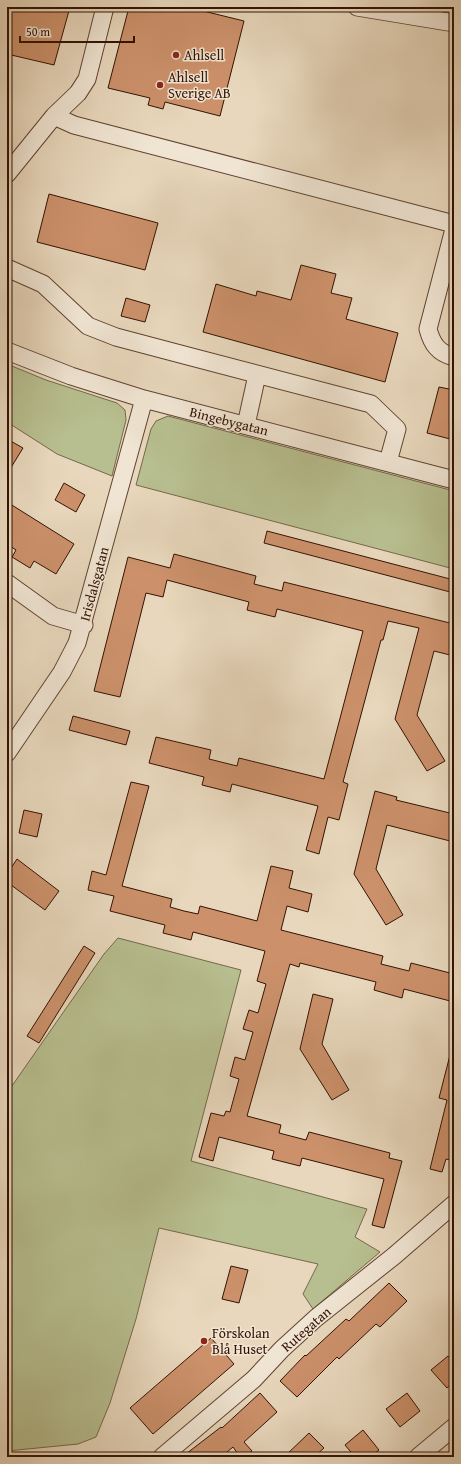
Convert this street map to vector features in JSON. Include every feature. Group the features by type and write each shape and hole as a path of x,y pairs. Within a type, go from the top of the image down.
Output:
{"street":[{"path":"7,174 54,116 78,93 87,79 105,7"},
{"path":"357,7 454,23"},
{"path":"54,116 74,125 454,224"},
{"path":"454,229 428,329 431,343 444,355 454,358"},
{"path":"7,268 43,284 88,326 116,337 371,404 397,429 388,462"},
{"name":"Bingebygatan","path":"7,351 71,376 144,399 454,480"},
{"path":"246,425 257,375"},
{"name":"Irisdalsgatan","path":"7,753 62,672 77,643 84,624 144,399"},
{"path":"7,583 53,616 84,624"},
{"name":"Rutegatan","path":"162,1457 254,1379 282,1349 316,1318 394,1256 454,1204"},
{"path":"418,1457 454,1427"}],"green space":[{"path":"7,364 46,380 117,403 125,410 126,420 112,476 57,454 7,422"},
{"path":"168,416 454,491 454,569 136,485 151,429 156,421"},
{"path":"118,938 241,970 191,1161 367,1209 355,1237 380,1252 313,1309 303,1294 318,1264 159,1228 136,1319 110,1403 96,1437 78,1444 7,1451 7,1093 104,954"}],"building":[{"path":"7,7 70,7 54,65 7,54"},
{"name":"Ahlsell","path":"129,7 187,7 244,21 220,116 165,102 163,109 148,105 150,98 108,88"},
{"path":"49,194 158,223 145,270 37,242"},
{"path":"301,265 336,274 331,293 352,298 346,319 398,333 385,382 203,332 216,284 256,296 257,291 291,300"},
{"path":"126,298 150,305 145,322 121,316"},
{"path":"439,387 454,390 454,440 427,433"},
{"path":"7,439 23,448 7,474"},
{"path":"64,483 85,495 76,512 55,500"},
{"path":"7,502 74,544 56,574 34,561 30,568 12,557 16,550 7,544"},
{"path":"267,531 454,580 454,593 264,543"},
{"path":"174,554 256,576 254,584 282,591 284,582 454,624 454,656 434,651 417,715 445,761 427,771 395,719 419,628 388,621 383,640 381,640 343,782 348,784 339,820 328,817 319,854 306,850 318,806 232,784 230,792 202,785 204,777 149,763 156,737 211,750 209,759 237,766 239,758 324,779 363,631 277,609 275,617 247,610 249,602 167,580 163,597 146,593 120,697 94,691 128,557 170,568"},
{"path":"73,716 130,731 126,745 69,730"},
{"path":"131,782 149,786 122,886 172,899 170,907 184,911 198,914 200,906 257,921 271,866 293,871 289,888 312,894 308,912 287,906 281,930 383,956 381,964 409,971 411,963 454,974 454,1002 404,989 402,998 374,990 376,982 300,963 299,967 290,964 247,1116 281,1125 279,1133 306,1140 309,1132 390,1153 389,1158 402,1161 384,1228 372,1225 384,1179 302,1158 300,1166 272,1159 274,1151 219,1137 213,1161 199,1157 211,1113 224,1116 226,1111 230,1112 239,1079 230,1076 235,1057 245,1060 253,1032 243,1029 249,1010 258,1013 266,984 257,981 265,951 193,932 191,940 163,933 165,925 110,911 114,896 88,890 92,871 106,875"},
{"path":"375,791 397,797 396,800 454,814 454,842 387,825 376,869 403,915 386,925 354,874"},
{"path":"24,810 42,814 37,837 19,833"},
{"path":"17,859 59,891 45,910 7,882 7,874"},
{"path":"84,946 95,953 39,1043 27,1036"},
{"path":"313,994 333,999 322,1044 349,1090 332,1100 300,1049"},
{"path":"450,1055 454,1056 454,1161 446,1159 442,1172 430,1169 447,1100 439,1098"},
{"path":"231,1266 248,1270 239,1303 222,1299"},
{"path":"389,1283 407,1301 380,1327 376,1324 339,1359 337,1357 297,1397 280,1381 305,1355 306,1356 346,1319 349,1321"},
{"path":"211,1338 234,1364 153,1434 130,1408"},
{"path":"448,1356 454,1363 454,1382 447,1388 431,1370"},
{"path":"260,1393 277,1412 244,1442 252,1451 244,1457 240,1457 233,1447 221,1457 182,1457 221,1427 222,1428"},
{"path":"407,1393 420,1411 400,1427 386,1409"},
{"path":"363,1430 379,1450 370,1457 355,1457 345,1445"},
{"path":"309,1433 324,1448 314,1457 284,1457"}],"place":[{"name":"Ahlsell","path":"176,55"},
{"name":"Ahlsell Sverige AB","path":"160,85"},
{"name":"Förskolan Blå Huset","path":"204,1341"}]}
